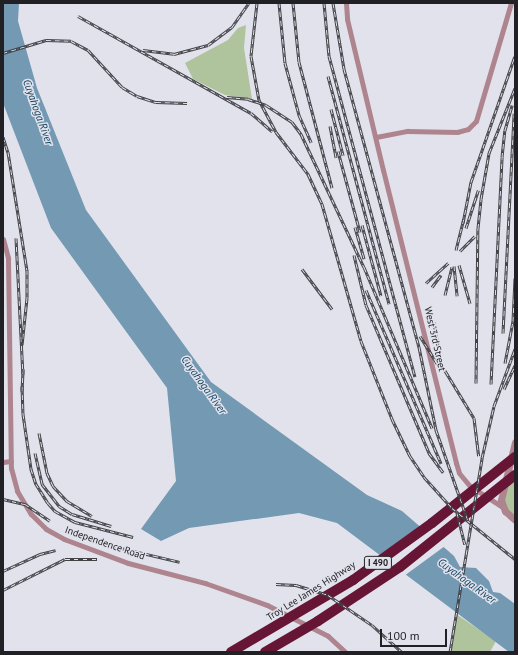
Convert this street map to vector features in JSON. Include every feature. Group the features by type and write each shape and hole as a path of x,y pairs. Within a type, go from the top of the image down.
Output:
{"highway":[{"name":"Troy Lee James Highway","path":"231,652 353,580 432,523 515,457"},
{"name":"I 490","path":"265,652 318,621 400,567 515,475"},
{"path":"500,486 515,481"}],"street":[{"name":"West 3rd Street","path":"346,3 346,19 376,137 382,170 459,473 470,486 502,507 515,520"},
{"path":"376,137 407,131 457,132 468,129 476,121 511,6"},
{"name":"Independence Road","path":"3,239 8,258 10,461 15,485 22,500 42,525 55,535 128,563 205,583 267,605 328,636 346,652"},
{"path":"502,507 502,493 515,442"},
{"path":"3,462 10,461"}],"green space":[{"path":"246,25 244,48 252,99 225,95 193,79 185,63 228,40 238,28"},
{"path":"515,481 515,520 510,517 502,493 504,485"},
{"path":"456,614 496,641 490,652 451,652"}],"water":[{"name":"Cuyahoga River","path":"3,3 19,3 18,21 37,88 86,210 211,382 367,495 402,511 454,556 460,567 476,568 489,581 493,592 500,593 515,604 515,652 509,652 337,523 299,513 189,528 161,541 141,529 176,481 167,388 51,228 3,103"}],"pier":[{"path":"423,527 445,546 404,576 380,558"}],"railway":[{"path":"143,50 174,54 208,45 232,27 249,3"},
{"path":"257,3 251,56 259,100 276,132 308,174 322,204 361,341 392,419 410,456 424,477 452,508 515,559"},
{"path":"279,3 285,63 299,115 311,142"},
{"path":"293,3 299,62 332,188"},
{"path":"324,3 329,56 415,377"},
{"path":"333,3 344,69 419,347 436,430 468,521"},
{"path":"78,16 251,113 272,131"},
{"path":"3,53 46,40 71,41 88,50 122,87 137,96 156,102 187,103"},
{"path":"463,223 471,182 515,56"},
{"path":"328,76 389,304"},
{"path":"476,383 478,228 481,199 489,153 515,88"},
{"path":"227,97 248,99 266,105 292,122 301,134 364,267 432,428"},
{"path":"491,384 502,157 505,130 512,105"},
{"path":"331,109 343,155"},
{"path":"503,333 514,113"},
{"path":"330,126 336,157"},
{"path":"3,137 8,152 27,270 27,298 22,345"},
{"path":"338,151 360,232"},
{"path":"466,228 478,190"},
{"path":"456,250 464,219"},
{"path":"362,225 381,296"},
{"path":"355,227 364,259"},
{"path":"460,251 475,236"},
{"path":"16,238 23,374"},
{"path":"354,255 366,305 429,453 443,472"},
{"path":"426,283 448,263"},
{"path":"459,265 470,303"},
{"path":"454,266 457,296"},
{"path":"445,295 452,267"},
{"path":"302,269 332,309"},
{"path":"432,287 441,275"},
{"path":"505,363 513,321 515,278"},
{"path":"366,290 441,463"},
{"path":"434,322 441,364 474,418 479,456"},
{"path":"420,336 440,368"},
{"path":"450,652 482,458 494,406 515,349"},
{"path":"504,389 515,365"},
{"path":"22,391 23,369"},
{"path":"22,386 23,414 31,469 36,484 48,503 55,511 75,522 133,537"},
{"path":"39,433 47,473 53,486 67,501 92,516"},
{"path":"35,453 42,484 59,506 72,514 111,526"},
{"path":"3,499 25,504 50,521"},
{"path":"457,513 465,544"},
{"path":"92,541 180,562"},
{"path":"3,571 40,554 56,550"},
{"path":"3,590 65,559 97,559"},
{"path":"276,584 296,585 328,595 372,625 402,652"}]}
